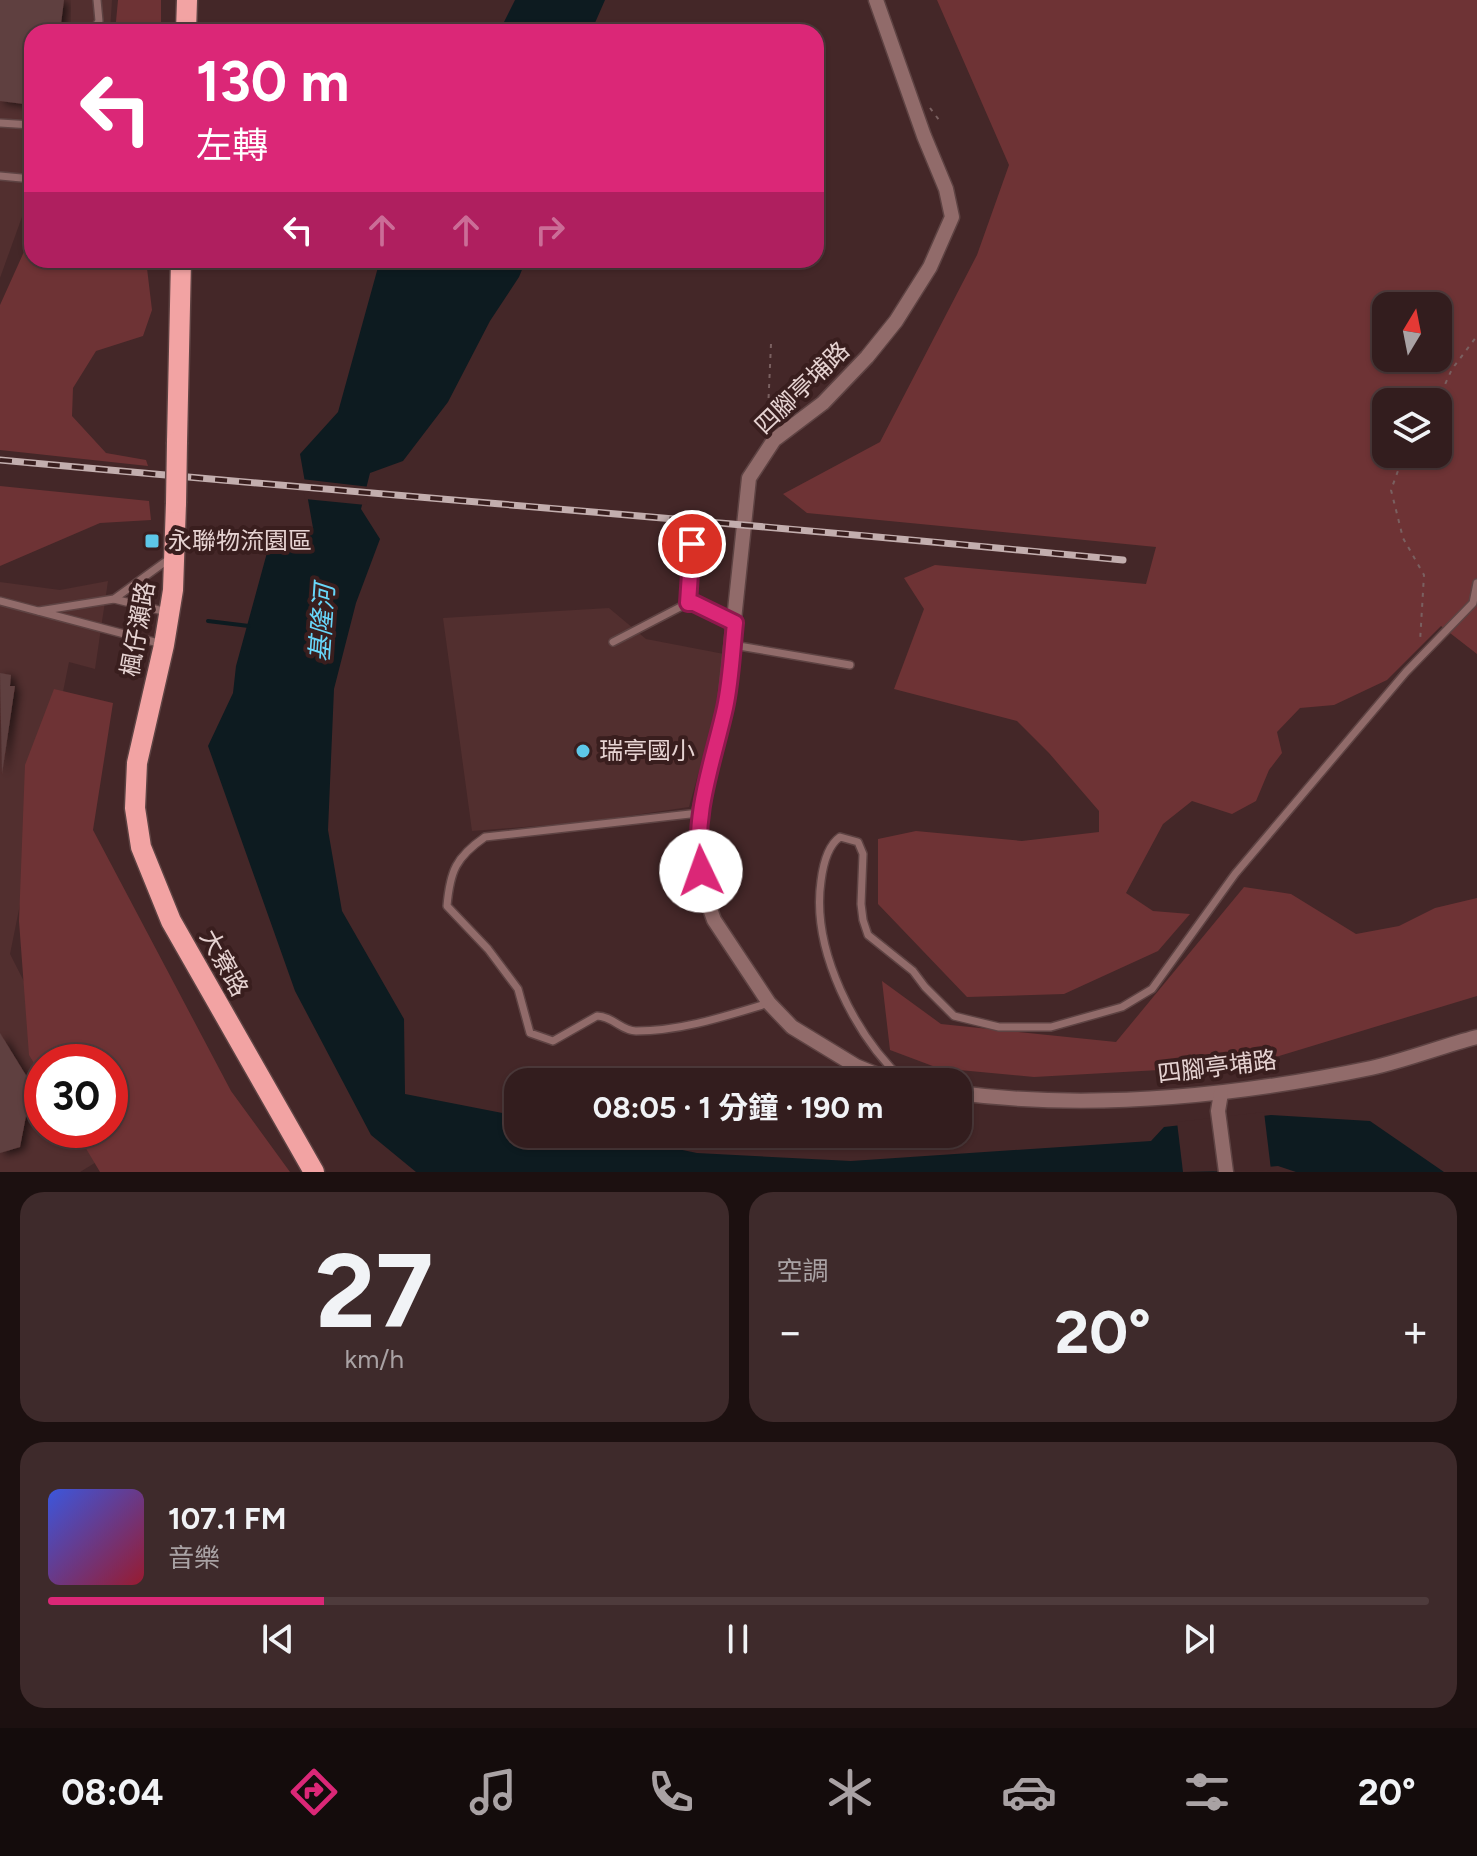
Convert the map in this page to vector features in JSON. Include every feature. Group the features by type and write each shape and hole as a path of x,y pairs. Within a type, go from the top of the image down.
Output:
{"main road":[{"path":"186,24 187,0"},
{"name":"楓仔瀨路","path":"137,763 173,590 179,268"},
{"name":"大寮路","path":"137,763 135,808 141,847 171,921 314,1172"}],"street":[{"name":"四腳亭埔路","path":"861,1068 792,1027 769,1003 714,920 704,892 698,850 699,813 725,705 749,478 774,440 823,403 896,321 930,267 952,217 946,189 876,0"},
{"name":"四腳亭埔路","path":"972,1095 1080,1102 1221,1093 1373,1067 1477,1037"},
{"path":"1221,1093 1218,1111 1226,1172"}],"lane":[{"path":"97,0 97,24"},
{"path":"0,123 24,124"},
{"path":"0,176 24,178"},
{"path":"688,603 692,544"},
{"path":"114,599 174,555"},
{"path":"890,1068 855,1017 826,954 818,900 823,867 832,842 840,837 849,838 858,842 863,854 861,904 868,935 913,971 934,998 954,1016 999,1027 1051,1027 1122,1007 1152,989 1235,874 1419,657 1473,603 1477,583"},
{"path":"37,611 114,599 169,613"},
{"path":"0,601 164,645"},
{"path":"613,642 688,603 735,623"},
{"path":"733,645 850,665"},
{"path":"699,813 485,837 468,849 449,878 447,906 488,949 518,989 530,1033 540,1038 553,1041 597,1016 605,1016 633,1031 706,1023 769,1003"}],"path":[{"path":"1443,388 1452,369 1477,336"},
{"path":"771,344 768,410 774,440"},
{"path":"1399,468 1391,490 1403,538 1424,575 1419,657"}],"shaded area":[{"path":"0,0 112,0 110,24 24,24 24,211 0,278"},
{"path":"118,0 161,0 161,24 116,24"},
{"path":"937,0 1477,0 1477,654 1441,626 1387,680 1334,705 1300,708 1277,732 1282,753 1269,770 1256,801 1232,814 1192,801 1163,824 1126,893 1153,911 1190,914 1158,951 1064,994 967,997 878,904 878,839 916,831 1022,841 1099,832 1099,811 1017,721 894,689 924,609 904,578 935,565 1146,584 1156,547 807,513 783,494 880,442 977,255 1009,165"},
{"path":"24,252 24,268 147,268 152,310 143,336 96,351 73,388 72,416 106,453 146,460 148,466 0,450 0,305"},
{"path":"0,486 149,501 151,520 100,523 0,566"},
{"path":"108,581 95,669 69,662 10,954 56,1044 24,1044 24,1148 108,1148 111,1153 80,1172 0,1172 0,582 60,590"},
{"name":"瑞亭國小","path":"609,608 646,639 724,654 720,696 689,807 588,822 472,831 443,618"},
{"path":"54,689 113,703 93,830 231,1091 290,1172 100,1172 86,1148 128,1148 128,1044 28,1044 19,921 25,765"},
{"path":"1244,887 1291,894 1356,934 1399,926 1435,908 1477,898 1477,996 1249,1065 1034,1077 972,1071 972,1068 938,1068 890,1050 882,981 941,1024 1116,1042"}],"water":[{"path":"515,0 605,0 594,24 503,24"},
{"name":"基隆河","path":"378,268 523,268 490,321 448,402 403,461 370,473 361,509 380,539 356,603 334,689 328,830 342,911 404,1019 405,1094 504,1113 504,1148 673,1148 697,1153 851,1161 1151,1141 1164,1127 1271,1115 1370,1121 1444,1172 1296,1172 1278,1166 1213,1172 416,1172 371,1135 295,991 208,746 233,693 236,666 268,549 313,528 300,454 338,412"}],"pier":[{"path":"301,479 370,487 366,505 305,499"},
{"path":"1264,1112 1271,1170 1183,1172 1177,1122"}],"building":[{"path":"0,0 64,0 61,24 24,24 24,104 0,101"},
{"path":"0,673 11,675 10,686 15,686 2,774"},
{"path":"0,1033 24,1072 24,1126 20,1147 0,1153"}],"waterway":[{"path":"208,621 249,626"}],"railway":[{"path":"0,460 1123,560"}],"place":[{"name":"永聯物流園區","path":"152,541"},
{"name":"瑞亭國小","path":"583,751"}],"route":[{"path":"692,544 688,603 735,623 725,705 699,813 701,871"}]}
